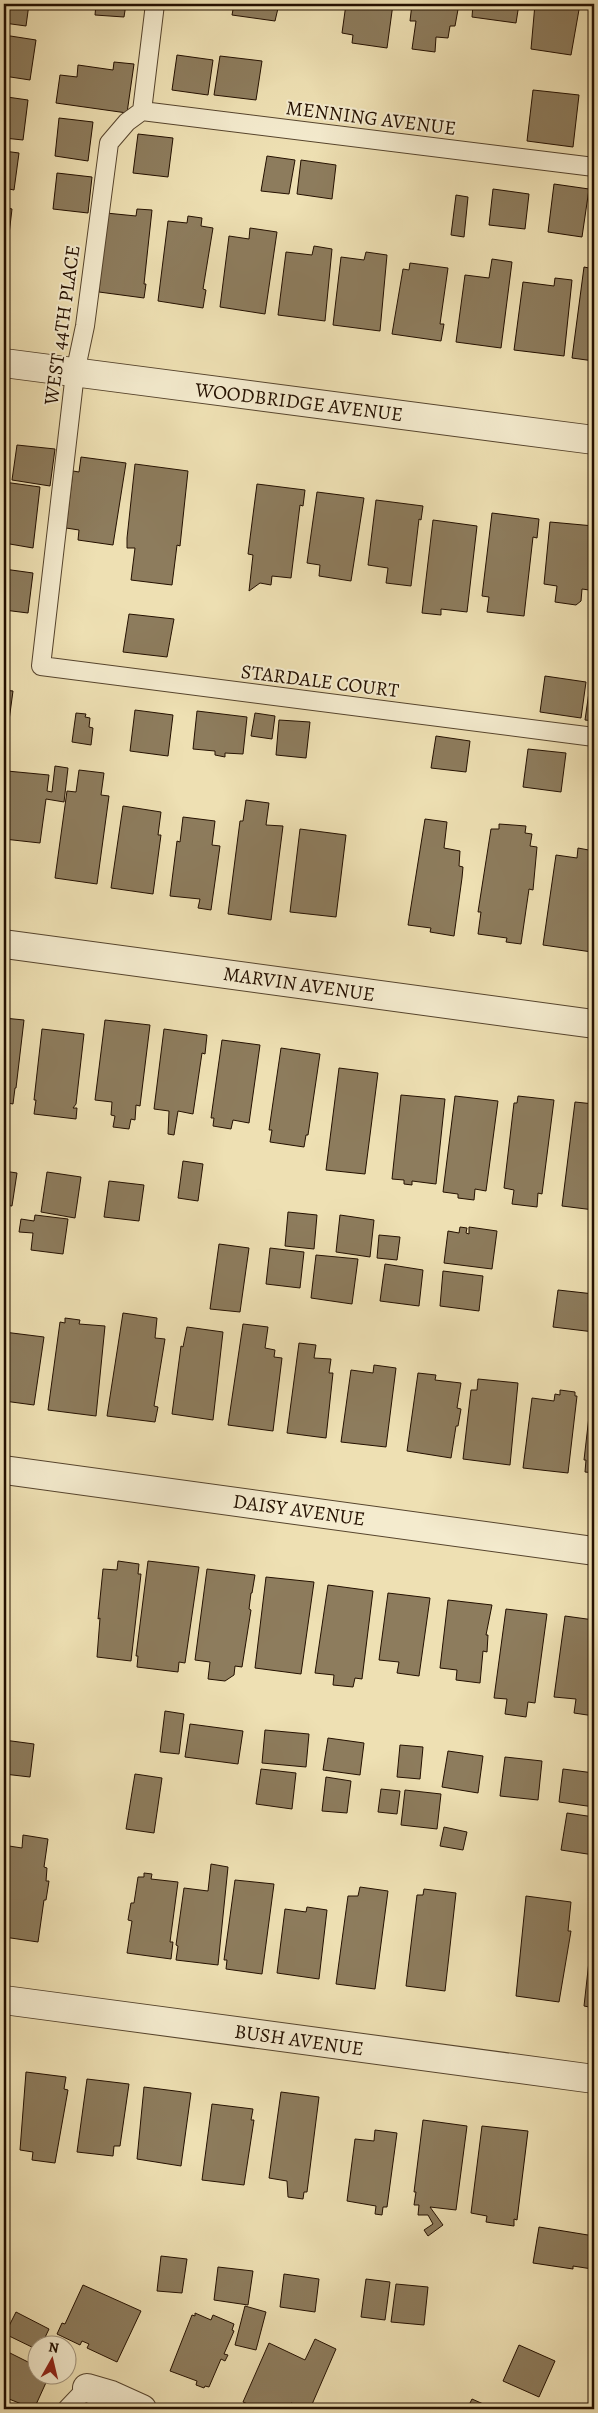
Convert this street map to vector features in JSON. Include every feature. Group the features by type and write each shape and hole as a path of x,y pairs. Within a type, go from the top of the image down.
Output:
{"street":[{"name":"WOODBRIDGE AVENUE","path":"4,363 594,440"},
{"name":"MARVIN AVENUE","path":"4,944 594,1024"},
{"name":"DAISY AVENUE","path":"4,1470 594,1551"},
{"name":"BUSH AVENUE","path":"4,2000 594,2079"},
{"path":"87,2388 111,2395 142,2409"}],"lane":[{"path":"142,111 155,4"},
{"name":"MENNING AVENUE","path":"142,111 594,168"},
{"name":"WEST 44TH PLACE","path":"41,666 76,373 85,326 109,143 127,122 142,111"},
{"name":"STARDALE COURT","path":"41,666 594,737"},
{"path":"67,2409 87,2388"}],"building":[{"path":"4,4 29,4 26,26 4,23"},
{"path":"96,4 126,4 124,17 95,15"},
{"path":"234,4 279,4 275,21 232,15"},
{"path":"346,4 393,4 387,48 352,43 353,35 342,33"},
{"path":"412,4 459,4 455,26 450,26 448,38 436,37 435,52 412,49 416,21 410,21"},
{"path":"473,4 519,4 516,23 472,17"},
{"path":"535,4 580,4 571,55 531,49"},
{"path":"594,4 594,38 589,37"},
{"path":"4,35 36,40 30,80 4,76"},
{"path":"177,55 213,60 208,95 172,90"},
{"path":"220,56 262,61 256,100 214,95"},
{"path":"114,62 134,64 127,113 56,103 60,75 77,77 78,65 113,70"},
{"path":"533,90 579,95 573,147 527,141"},
{"path":"7,97 28,100 23,140 4,138 4,100 7,100"},
{"path":"59,118 93,122 88,161 55,156"},
{"path":"138,134 173,138 168,177 133,173"},
{"path":"4,151 19,153 14,190 4,188"},
{"path":"267,156 295,160 289,194 261,191"},
{"path":"301,160 336,165 332,199 297,194"},
{"path":"57,173 92,177 88,213 53,209"},
{"path":"554,184 589,189 582,237 548,232"},
{"path":"493,189 529,194 525,229 489,225"},
{"path":"456,195 468,197 464,237 451,235"},
{"path":"4,207 12,209 8,243 4,242"},
{"path":"137,209 152,210 144,298 99,292 106,213 136,216"},
{"path":"188,216 202,218 201,226 213,228 203,289 206,290 203,308 158,301 168,221 187,223"},
{"path":"250,228 277,232 265,314 220,307 229,236 249,239"},
{"path":"314,246 332,249 325,321 278,315 286,252 312,255"},
{"path":"366,252 387,255 380,331 333,325 341,257 364,260"},
{"path":"492,259 512,262 501,348 456,342 465,275 489,278"},
{"path":"410,263 448,268 440,324 444,324 441,341 392,334 403,269 409,270"},
{"path":"584,267 594,269 594,361 572,358"},
{"path":"555,278 572,280 564,356 514,350 523,282 554,286"},
{"path":"17,445 55,449 50,486 12,480"},
{"path":"81,457 126,463 113,545 78,540 79,530 66,528 73,471 79,472"},
{"path":"135,464 188,471 180,546 177,545 172,585 131,580 135,548 127,548 127,538"},
{"path":"4,482 40,487 33,548 4,543"},
{"path":"257,484 305,490 303,506 300,505 291,578 272,576 271,585 260,583 249,591 253,555 248,554"},
{"path":"317,492 364,498 351,581 319,576 320,565 307,563"},
{"path":"376,500 423,506 421,520 419,519 411,586 386,583 388,568 368,565"},
{"path":"492,513 539,519 537,538 533,537 524,616 487,612 489,597 482,596"},
{"path":"433,520 477,526 467,612 441,609 441,615 422,613"},
{"path":"550,522 594,526 589,590 582,589 581,601 576,605 555,602 557,586 544,584"},
{"path":"4,569 33,573 28,613 4,610"},
{"path":"129,614 174,619 167,657 123,652"},
{"path":"545,676 586,682 581,718 540,712"},
{"path":"590,685 594,686 594,721 585,720"},
{"path":"4,690 13,691 6,743 4,743"},
{"path":"135,710 173,715 168,756 130,751"},
{"path":"197,711 247,717 243,754 225,753 225,757 215,755 215,751 193,749"},
{"path":"76,713 86,714 85,717 90,718 89,727 93,728 91,745 72,742"},
{"path":"255,713 275,716 272,739 251,736"},
{"path":"279,720 310,722 306,758 276,755"},
{"path":"436,736 470,741 466,772 431,768"},
{"path":"528,749 566,753 561,792 523,787"},
{"path":"55,766 68,768 64,802 46,799 40,843 4,839 4,797 7,771 49,775 47,791 52,792"},
{"path":"79,770 104,773 101,795 109,796 97,884 55,878 67,791 76,792"},
{"path":"246,800 269,803 266,825 283,826 271,920 228,914 240,821 243,821"},
{"path":"123,806 161,812 158,835 161,835 153,894 111,888"},
{"path":"183,817 215,821 212,845 220,846 211,910 198,908 200,899 170,896 177,841 180,842"},
{"path":"425,819 447,822 444,848 460,851 459,866 463,867 454,936 430,932 431,928 408,925"},
{"path":"499,824 526,826 525,833 532,834 530,846 537,847 533,890 529,889 521,944 506,942 507,938 478,934 481,912 478,912 491,829 499,829"},
{"path":"300,829 346,835 336,917 290,912"},
{"path":"578,848 594,851 592,952 543,945 556,855 577,858"},
{"path":"4,1018 24,1020 16,1088 13,1104 8,1103 7,1112 4,1112"},
{"path":"105,1020 150,1025 140,1106 136,1105 135,1120 131,1119 129,1129 113,1127 115,1116 111,1115 112,1102 95,1100"},
{"path":"42,1029 84,1034 76,1104 73,1108 77,1108 76,1119 34,1114"},
{"path":"164,1029 207,1035 205,1054 202,1053 193,1114 178,1111 174,1135 168,1134 169,1111 154,1109"},
{"path":"222,1040 260,1045 249,1123 233,1120 231,1129 213,1126 214,1118 211,1118"},
{"path":"281,1048 320,1054 308,1135 306,1135 304,1147 270,1142 272,1130 269,1130"},
{"path":"339,1068 378,1073 365,1174 326,1170"},
{"path":"401,1095 445,1099 436,1184 412,1181 412,1185 404,1184 404,1180 392,1179"},
{"path":"455,1096 498,1101 486,1191 475,1189 474,1200 458,1198 458,1194 443,1192"},
{"path":"518,1096 554,1100 542,1194 538,1193 537,1207 512,1204 514,1190 504,1188 514,1103 517,1103"},
{"path":"575,1102 594,1104 594,1210 562,1206"},
{"path":"183,1161 203,1164 198,1201 178,1198"},
{"path":"4,1171 17,1173 12,1206 4,1205"},
{"path":"47,1172 81,1177 75,1218 41,1212"},
{"path":"109,1181 144,1185 139,1221 104,1217"},
{"path":"288,1212 317,1215 314,1249 285,1246"},
{"path":"35,1215 68,1219 63,1254 31,1250 33,1233 19,1232 21,1219 34,1221"},
{"path":"340,1215 374,1220 370,1257 336,1252"},
{"path":"460,1227 467,1228 466,1233 469,1234 469,1227 497,1231 492,1269 444,1263 448,1231 459,1233"},
{"path":"379,1235 400,1237 397,1260 377,1258"},
{"path":"219,1244 249,1248 240,1312 210,1309"},
{"path":"270,1248 304,1252 300,1288 266,1284"},
{"path":"316,1255 358,1259 352,1304 311,1298"},
{"path":"385,1264 423,1270 419,1306 380,1301"},
{"path":"443,1271 483,1276 479,1311 440,1306"},
{"path":"558,1290 594,1294 594,1332 553,1327"},
{"path":"123,1313 157,1318 155,1338 165,1339 154,1406 158,1407 155,1422 107,1416"},
{"path":"65,1318 80,1320 79,1324 105,1326 96,1416 48,1410 60,1322 65,1323"},
{"path":"243,1324 268,1327 265,1348 275,1350 274,1357 282,1358 273,1431 228,1425"},
{"path":"187,1327 223,1332 213,1420 172,1414 181,1346 183,1347"},
{"path":"4,1332 44,1337 34,1405 4,1401"},
{"path":"299,1343 316,1345 314,1358 331,1359 329,1373 333,1373 326,1438 287,1433"},
{"path":"374,1365 396,1368 386,1447 341,1442 351,1370 373,1373"},
{"path":"418,1373 436,1375 435,1380 461,1383 457,1408 461,1409 451,1458 407,1451"},
{"path":"478,1379 518,1383 510,1465 463,1459 471,1390 477,1390"},
{"path":"560,1390 575,1392 575,1396 577,1396 568,1473 523,1468 532,1398 554,1401 555,1394 560,1395"},
{"path":"592,1390 594,1390 594,1473 585,1472 586,1460 584,1460"},
{"path":"118,1561 139,1564 138,1574 141,1574 131,1661 97,1657 100,1618 98,1619 103,1569 117,1570"},
{"path":"148,1561 199,1567 185,1663 179,1662 178,1672 137,1667 138,1656 136,1656"},
{"path":"207,1569 255,1575 242,1667 235,1666 234,1675 225,1681 208,1679 210,1662 195,1660"},
{"path":"266,1577 314,1582 301,1674 255,1668"},
{"path":"328,1585 373,1591 362,1679 355,1678 353,1687 333,1685 334,1675 315,1673"},
{"path":"388,1593 430,1598 419,1676 397,1673 399,1662 379,1660"},
{"path":"448,1600 492,1605 486,1635 488,1635 487,1652 483,1651 480,1683 456,1680 457,1670 440,1668"},
{"path":"506,1609 547,1614 535,1703 528,1702 526,1717 505,1714 507,1699 494,1698"},
{"path":"565,1616 594,1620 594,1716 574,1713 576,1699 554,1697"},
{"path":"165,1711 184,1714 179,1754 160,1752"},
{"path":"190,1724 243,1731 238,1764 185,1757"},
{"path":"265,1730 309,1734 306,1767 262,1763"},
{"path":"328,1738 364,1743 360,1775 323,1770"},
{"path":"4,1740 34,1744 30,1777 4,1774"},
{"path":"400,1745 423,1747 420,1779 397,1777"},
{"path":"448,1751 483,1756 478,1793 442,1787"},
{"path":"505,1757 542,1761 538,1800 500,1796"},
{"path":"261,1769 296,1773 292,1809 256,1804"},
{"path":"563,1769 594,1773 594,1807 559,1802"},
{"path":"135,1774 162,1778 154,1833 126,1829"},
{"path":"326,1777 351,1781 347,1813 322,1811"},
{"path":"381,1789 400,1791 397,1814 378,1812"},
{"path":"405,1790 441,1794 437,1829 401,1825"},
{"path":"567,1813 594,1817 594,1855 561,1850"},
{"path":"444,1827 467,1832 463,1850 440,1846"},
{"path":"23,1835 48,1839 44,1867 47,1868 46,1881 49,1881 46,1900 44,1900 38,1942 4,1937 4,1879 9,1846 22,1848"},
{"path":"211,1864 228,1867 218,1965 176,1960 178,1946 176,1945 184,1888 208,1891"},
{"path":"144,1873 152,1874 151,1879 178,1882 170,1942 173,1942 171,1959 127,1953 132,1921 128,1920 131,1903 134,1903 138,1877 144,1877"},
{"path":"235,1880 274,1884 262,1974 226,1969 227,1960 224,1960"},
{"path":"360,1887 388,1891 375,1989 336,1984 348,1896 358,1896"},
{"path":"424,1889 456,1893 445,1991 406,1986 417,1895 423,1895"},
{"path":"526,1896 571,1902 568,1931 571,1931 559,2002 516,1996"},
{"path":"307,1907 327,1910 319,1979 277,1973 285,1909 306,1912"},
{"path":"594,1916 594,2008 584,2006"},
{"path":"4,2069 9,2070 4,2120"},
{"path":"26,2072 66,2077 64,2089 68,2090 55,2163 32,2160 33,2152 20,2150"},
{"path":"87,2079 129,2084 120,2146 114,2146 113,2156 77,2152"},
{"path":"144,2087 191,2093 181,2166 137,2159"},
{"path":"281,2092 319,2097 307,2192 304,2192 303,2199 288,2197 287,2181 269,2178"},
{"path":"212,2104 253,2109 251,2120 254,2120 244,2185 202,2180"},
{"path":"423,2120 467,2126 456,2210 430,2207 443,2225 428,2236 424,2230 433,2224 428,2215 418,2215 419,2205 414,2205"},
{"path":"482,2126 528,2131 517,2220 514,2219 514,2226 486,2222 487,2216 471,2213"},
{"path":"375,2130 397,2133 387,2207 383,2207 382,2215 375,2214 376,2206 347,2201 355,2139 374,2141"},
{"path":"539,2227 594,2236 592,2269 573,2266 573,2269 533,2263"},
{"path":"161,2256 187,2259 182,2293 157,2291"},
{"path":"218,2267 253,2271 248,2305 214,2300"},
{"path":"284,2274 319,2279 315,2312 280,2307"},
{"path":"366,2279 390,2282 385,2320 361,2317"},
{"path":"396,2284 428,2287 424,2325 391,2322"},
{"path":"83,2285 141,2311 117,2362 87,2348 89,2344 82,2341 80,2345 78,2344 78,2336 61,2336 57,2334 62,2323 65,2324"},
{"path":"245,2306 266,2312 256,2350 235,2345"},
{"path":"16,2312 49,2329 46,2336 28,2336 28,2345 5,2334"},
{"path":"195,2313 211,2320 213,2315 234,2324 232,2330 234,2331 224,2354 228,2355 225,2361 221,2359 209,2387 205,2386 204,2388 196,2385 197,2381 170,2371 192,2315 195,2316"},
{"path":"315,2339 336,2349 310,2409 291,2403 288,2409 259,2409 243,2402 269,2343 305,2360"},
{"path":"519,2345 555,2361 539,2397 503,2381"},
{"path":"4,2350 28,2362 28,2386 44,2386 34,2409 4,2397"},
{"path":"472,2399 490,2407 489,2409 467,2409"}]}
